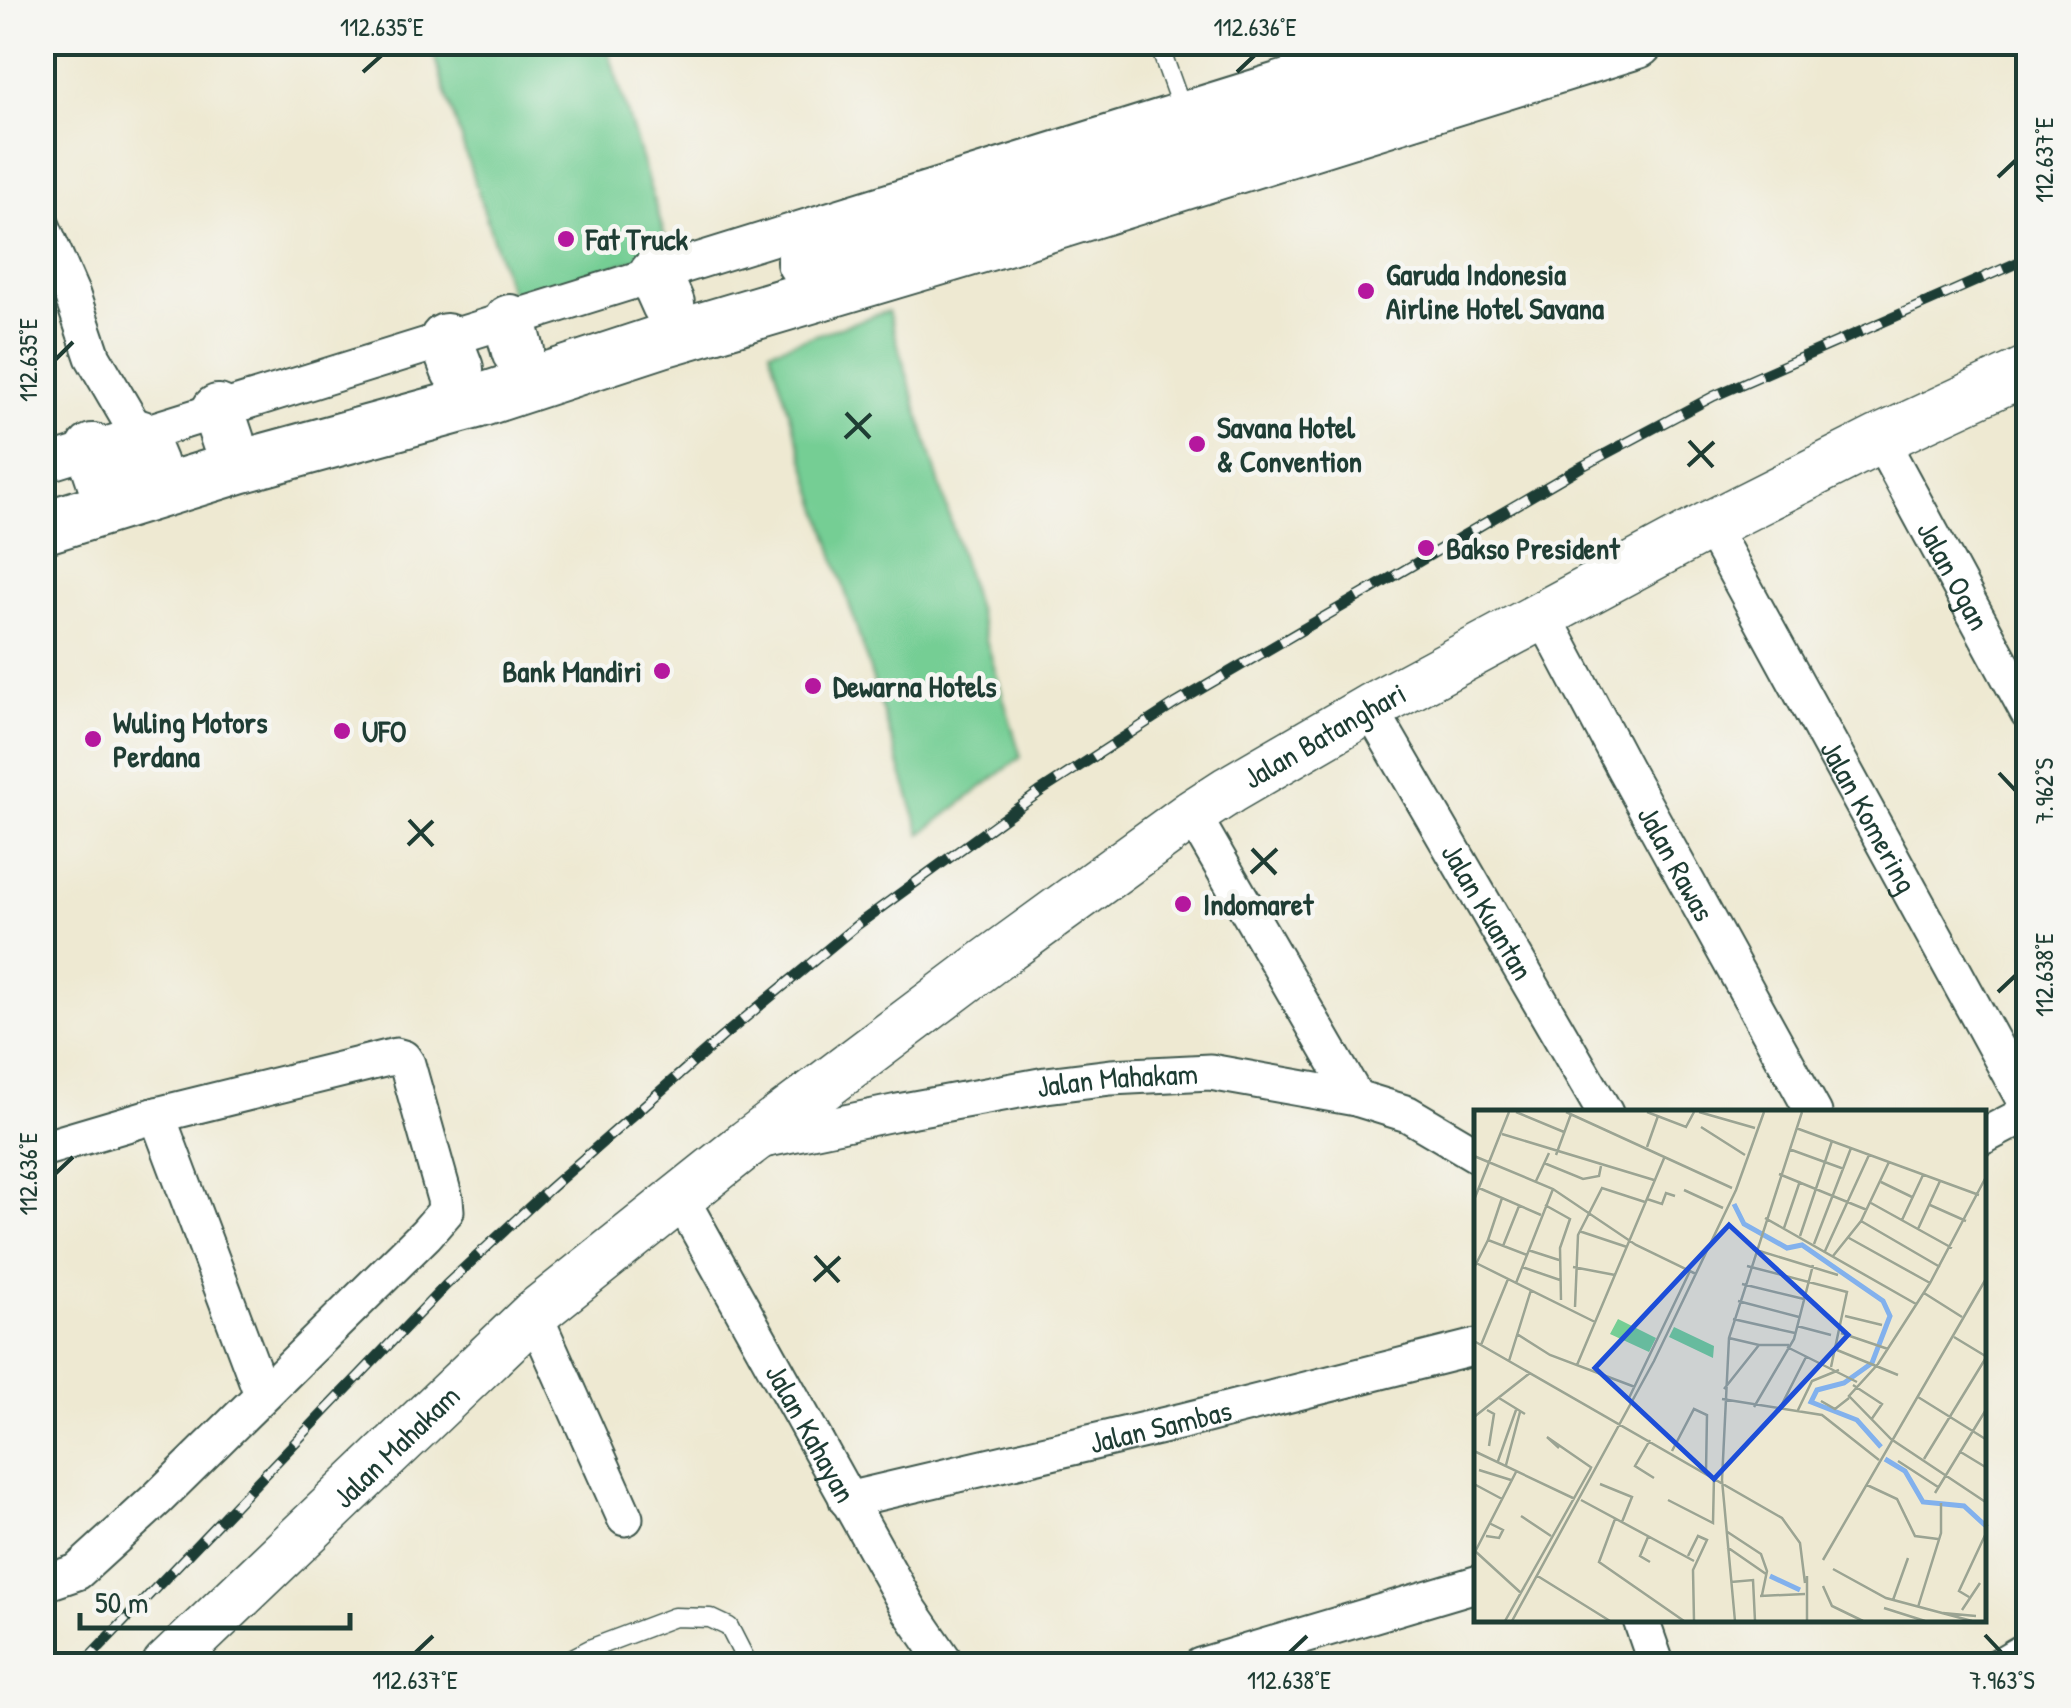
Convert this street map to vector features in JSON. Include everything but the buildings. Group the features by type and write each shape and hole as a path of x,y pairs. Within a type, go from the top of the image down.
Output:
{"main road":[{"path":"42,528 476,402 662,341 940,222 1418,64 1498,42"},
{"path":"1418,64 1638,42"},
{"path":"42,498 121,458 817,241 940,222"}],"street":[{"path":"940,222 1183,112 1418,64"},
{"path":"42,226 72,295 121,458 42,466"},
{"name":"Jalan Batanghari","path":"680,1197 987,963 1229,790 1370,708 1710,526 2028,370"},
{"name":"Jalan Ogan","path":"1880,440 2028,712"},
{"name":"Jalan Komering","path":"1710,526 2028,1110"},
{"name":"Jalan Rawas","path":"1543,615 1812,1110"},
{"name":"Jalan Kuantan","path":"1370,708 1603,1110"},
{"path":"1192,814 1356,1098"},
{"path":"42,1149 158,1115 396,1056 407,1064 446,1211 157,1500 77,1572 42,1584"},
{"name":"Jalan Mahakam","path":"748,1143 1046,1086 1210,1072 1356,1098 1408,1114 1474,1153"},
{"path":"1986,1135 2028,1110"},
{"path":"158,1115 262,1394"},
{"name":"Jalan Mahakam","path":"166,1666 534,1314 680,1197"},
{"name":"Jalan Kahayan","path":"680,1197 909,1610 948,1666"},
{"path":"534,1314 625,1518"},
{"name":"Jalan Sambas","path":"847,1500 1183,1422 1474,1348"},
{"path":"1200,1666 1474,1585"},
{"path":"1647,1623 1657,1666"},
{"path":"1999,1666 2028,1650"}],"lane":[{"path":"1158,42 1183,112"},
{"path":"557,1666 592,1648 674,1617 710,1618 729,1628 749,1666"}],"green space":[{"path":"430,43 606,43 669,250 512,298"},
{"path":"888,311 1021,757 921,834 770,350"}],"railway":[{"path":"81,1666 446,1285 548,1190 857,925 1041,791 1175,704 1579,468 1714,396 2028,258"}],"place":[{"name":"Fat Truck","path":"566,239"},
{"name":"Garuda Indonesia Airline Hotel Savana","path":"1366,291"},
{"name":"Savana Hotel & Convention","path":"1197,444"},
{"name":"Bakso President","path":"1426,548"},
{"name":"Bank Mandiri","path":"662,671"},
{"name":"Dewarna Hotels","path":"813,686"},
{"name":"UFO","path":"342,731"},
{"name":"Wuling Motors Perdana","path":"93,739"},
{"name":"Indomaret","path":"1183,904"}]}
